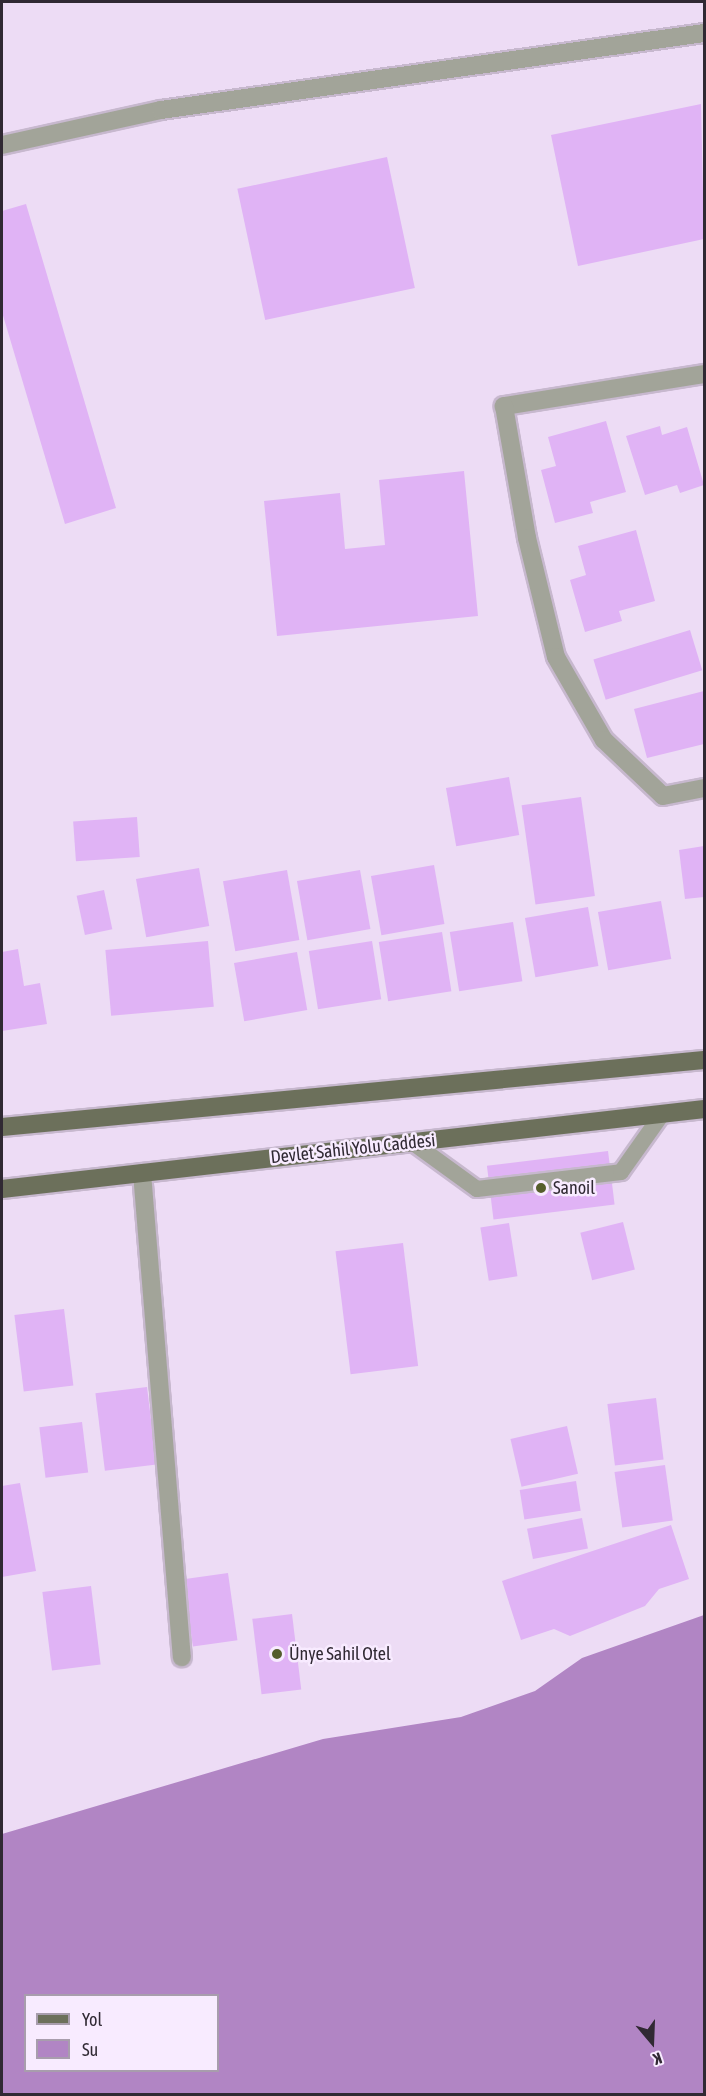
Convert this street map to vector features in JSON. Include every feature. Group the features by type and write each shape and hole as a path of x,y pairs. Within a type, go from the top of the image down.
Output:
{"main road":[{"path":"2,1127 705,1060"},
{"name":"Devlet Sahil Yolu Caddesi","path":"2,1189 705,1109"}],"street":[{"path":"2,145 161,110 705,33"},
{"path":"705,374 504,405 527,538 556,657 604,740 663,796 705,788"},
{"path":"142,1173 182,1657"}],"lane":[{"path":"412,1143 477,1189 621,1172 663,1114"}],"water":[{"path":"704,1615 704,2094 2,2094 2,1834 323,1739 461,1717 535,1691 582,1658"}],"building":[{"path":"701,104 704,239 578,266 551,135"},
{"path":"387,157 415,288 265,320 237,189"},
{"path":"26,204 116,508 65,524 2,312 2,211"},
{"path":"606,421 626,492 590,502 593,513 555,523 541,470 556,466 548,437"},
{"path":"660,426 662,435 687,427 704,485 680,493 677,485 645,495 626,436"},
{"path":"464,471 478,616 277,636 264,501 340,493 345,549 385,545 379,480"},
{"path":"636,530 655,601 619,611 622,621 585,632 570,580 586,575 578,546"},
{"path":"690,630 702,670 606,700 593,660"},
{"path":"704,691 704,744 647,758 634,709"},
{"path":"509,777 519,835 456,846 446,788"},
{"path":"581,797 595,896 536,904 522,805"},
{"path":"137,817 140,857 76,861 73,821"},
{"path":"704,846 704,897 685,899 679,850"},
{"path":"434,865 444,924 381,935 371,876"},
{"path":"199,868 209,926 146,937 136,879"},
{"path":"287,870 299,940 235,951 223,881"},
{"path":"360,870 370,929 307,940 297,881"},
{"path":"104,890 112,929 85,935 77,896"},
{"path":"661,901 671,959 608,970 598,912"},
{"path":"588,907 598,966 535,977 525,918"},
{"path":"513,922 522,981 459,991 450,932"},
{"path":"442,932 451,991 388,1001 379,942"},
{"path":"208,941 214,1007 111,1016 105,950"},
{"path":"372,941 381,999 318,1009 309,951"},
{"path":"18,949 24,986 40,983 47,1024 2,1031 2,952"},
{"path":"297,952 307,1010 244,1021 234,963"},
{"path":"608,1151 615,1205 493,1219 487,1166"},
{"path":"623,1222 635,1270 592,1280 580,1233"},
{"path":"509,1223 517,1276 489,1281 480,1228"},
{"path":"403,1243 418,1366 351,1374 336,1251"},
{"path":"64,1309 73,1385 24,1392 14,1315"},
{"path":"147,1387 157,1464 105,1471 95,1393"},
{"path":"656,1398 664,1460 615,1466 607,1404"},
{"path":"82,1422 88,1473 46,1478 39,1427"},
{"path":"567,1426 578,1474 522,1487 510,1439"},
{"path":"665,1465 673,1520 622,1528 614,1472"},
{"path":"576,1481 581,1511 524,1520 520,1490"},
{"path":"20,1483 36,1571 2,1577 2,1486"},
{"path":"582,1518 588,1548 533,1559 527,1529"},
{"path":"671,1525 689,1579 659,1589 645,1606 570,1636 554,1629 521,1640 502,1581"},
{"path":"228,1573 237,1640 193,1647 183,1579"},
{"path":"91,1586 101,1664 52,1670 42,1592"},
{"name":"Ünye Sahil Otel","path":"292,1614 301,1689 262,1694 252,1619"}],"place":[{"name":"Sanoil","path":"541,1188"},
{"name":"Ünye Sahil Otel","path":"277,1654"}]}
